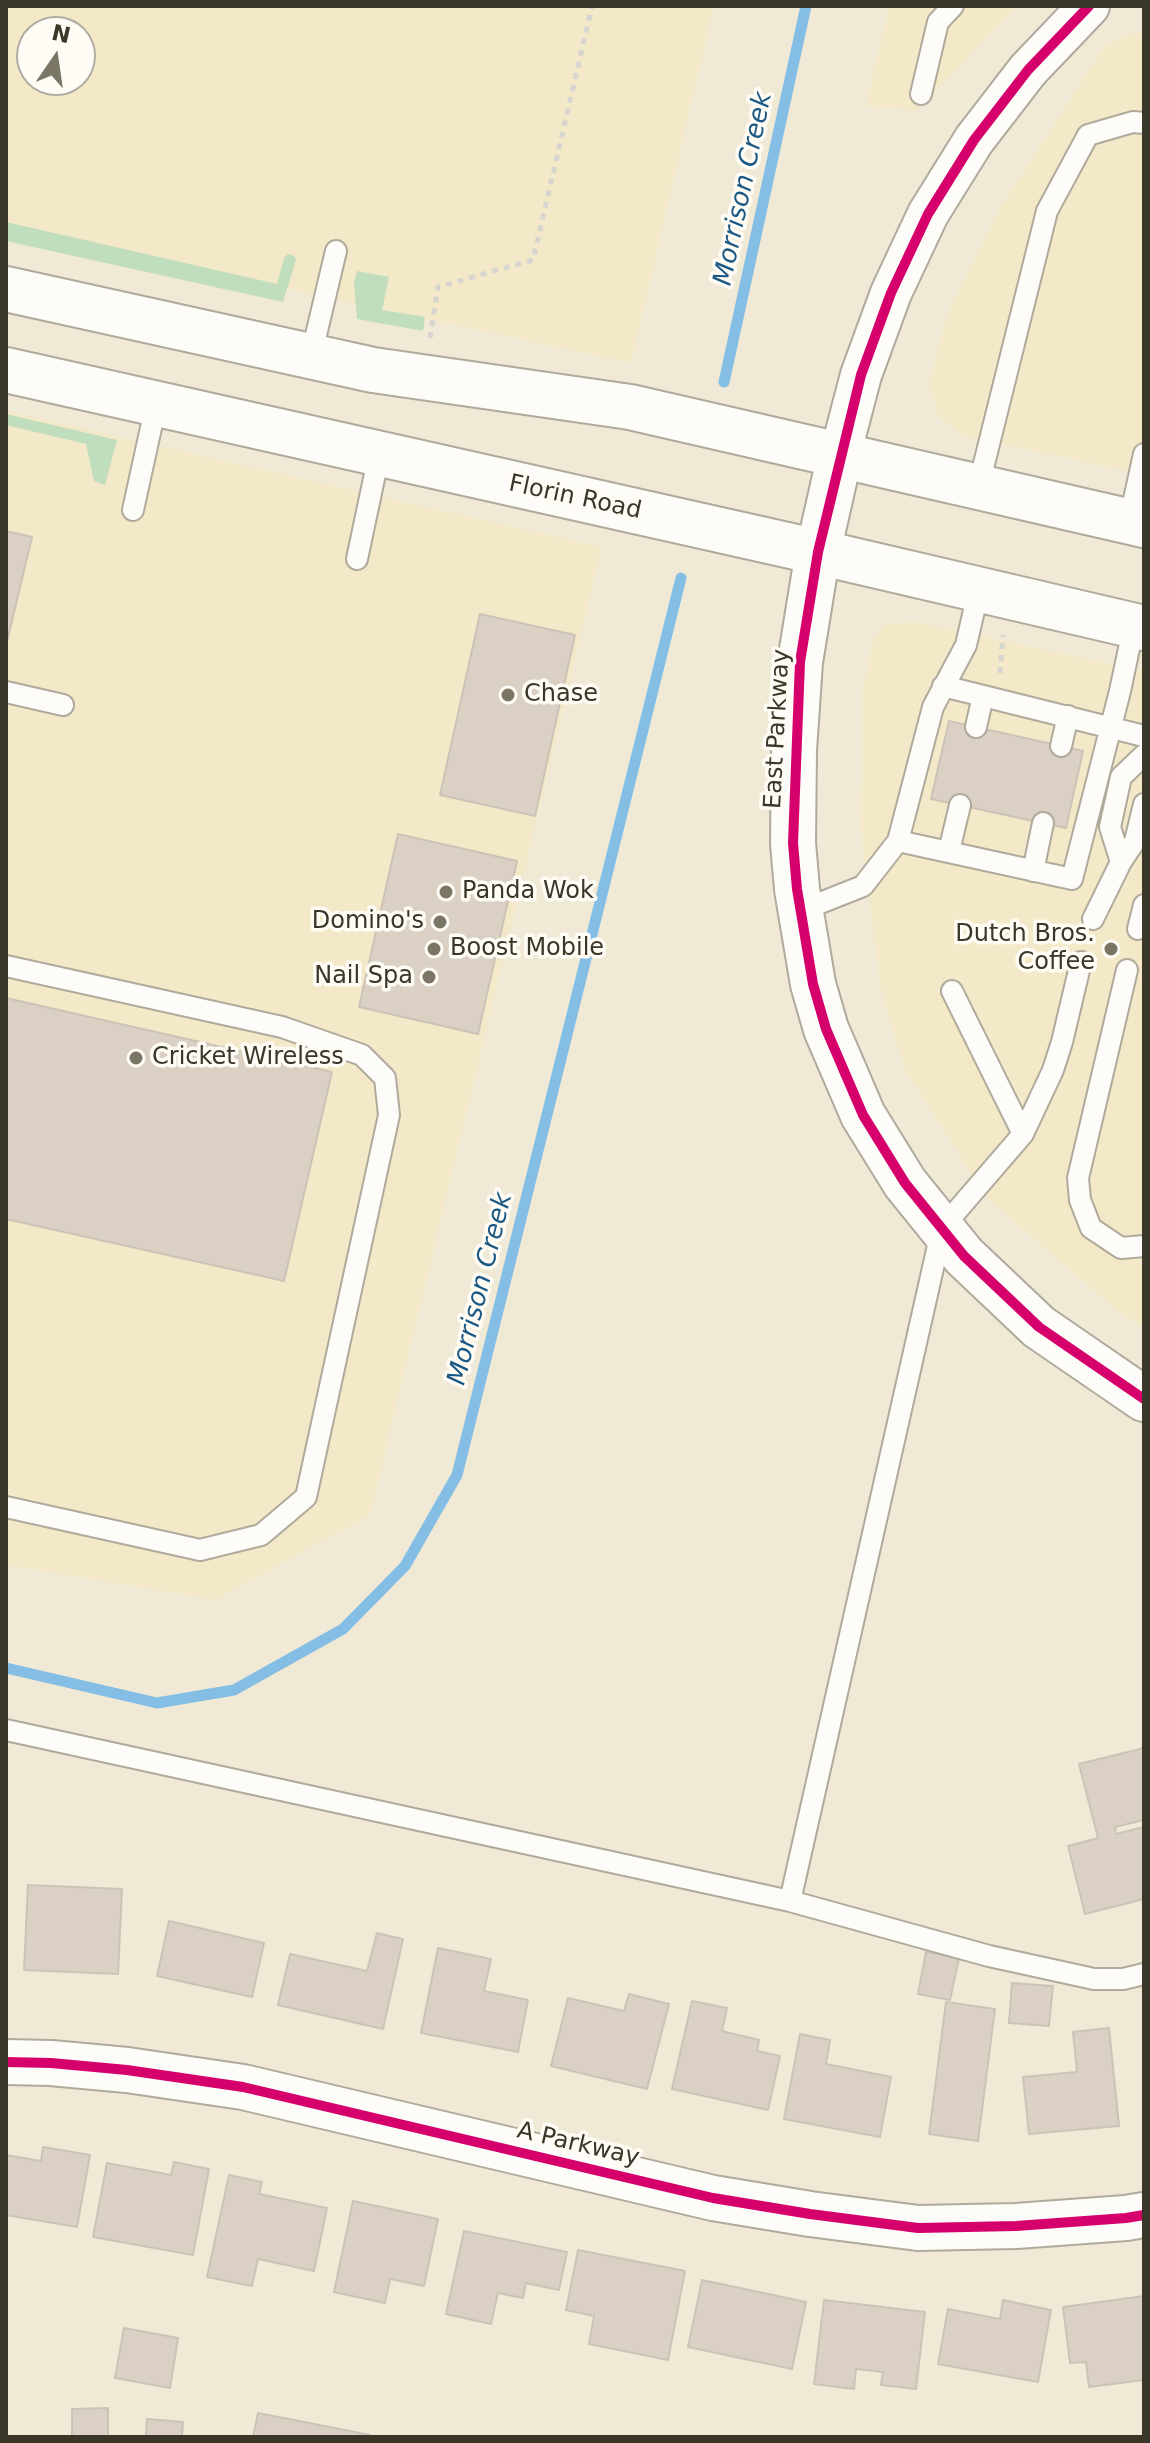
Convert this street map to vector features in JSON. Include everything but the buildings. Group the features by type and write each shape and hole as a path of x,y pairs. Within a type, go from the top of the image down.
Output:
{"main road":[{"path":"6,289 373,370 630,407 1136,524"},
{"name":"Florin Road","path":"6,370 1139,626"},
{"name":"East Parkway","path":"840,455 818,552 800,662 794,750 793,843 800,911 813,984 843,1072 863,1115 905,1183 964,1256 1039,1327 1076,1355 1116,1379 1138,1387"},
{"name":"A Parkway","path":"6,2062 127,2070 243,2087 713,2198 810,2214 918,2228 1016,2226 1144,2215"}],"street":[{"name":"East Parkway","path":"840,455 866,362 891,293 928,214 974,140 1028,70 1089,6"}],"lane":[{"path":"921,94 938,22 953,6"},
{"path":"978,488 1047,211 1088,135 1133,122 1144,123"},
{"path":"311,356 336,251"},
{"path":"133,510 156,405"},
{"path":"1136,524 1144,454"},
{"path":"357,559 379,455"},
{"path":"800,911 863,886 898,841 933,707 966,645 979,589"},
{"path":"898,841 1072,879 1139,626"},
{"path":"943,686 1144,736"},
{"path":"6,692 63,705"},
{"path":"976,727 983,696"},
{"path":"1061,746 1068,716"},
{"path":"1121,862 1110,827 1121,777 1144,755"},
{"path":"1093,919 1135,841 1144,804"},
{"path":"949,851 960,805"},
{"path":"1033,871 1043,823"},
{"path":"1138,929 1144,905"},
{"path":"790,1901 942,1228 1023,1134 1053,1070 1081,962"},
{"path":"6,966 282,1027 362,1055 385,1078 389,1115 306,1497 261,1535 200,1550 6,1507"},
{"path":"1127,970 1078,1178 1080,1200 1091,1228 1121,1248 1144,1246"},
{"path":"952,991 1023,1134"},
{"path":"6,1730 790,1901 989,1956 1094,1979 1123,1979 1144,1974"}],"path":[{"path":"430,341 438,287 533,260 592,6"}],"shaded area":[{"path":"6,6 714,6 631,363 6,228"},
{"path":"889,6 1017,6 917,110 866,106"},
{"path":"1135,33 1144,33 1144,475 962,435 938,416 930,384 946,318 1001,207 1105,45"},
{"path":"6,411 602,547 370,1515 215,1600 6,1565"},
{"path":"916,622 1144,671 1144,1328 1113,1307 987,1198 904,1068 881,989 861,830 863,688 874,637 886,624"}],"green space":[{"path":"6,222 277,284 284,258 288,254 296,260 283,302 6,241"},
{"path":"357,271 389,277 382,310 425,317 423,331 357,319 354,282"},
{"path":"6,414 117,440 105,485 94,481 86,444 6,425"}],"waterway":[{"name":"Morrison Creek","path":"724,382 806,6"},
{"name":"Morrison Creek","path":"6,1668 157,1703 234,1690 343,1629 405,1566 457,1475 681,578"}],"cycle path":[{"path":"1089,6 1028,70 974,140 928,214 891,293 861,375 818,552 800,662 793,843 797,889 813,984 826,1029 863,1115 905,1183 964,1256 1039,1327 1144,1399"},
{"path":"6,2062 127,2070 243,2087 713,2198 810,2214 918,2228 1016,2226 1144,2215"}],"place":[{"name":"Chase","path":"508,695"},
{"name":"Panda Wok","path":"446,892"},
{"name":"Domino's","path":"440,922"},
{"name":"Boost Mobile","path":"434,949"},
{"name":"Dutch Bros. Coffee","path":"1111,949"},
{"name":"Nail Spa","path":"429,977"},
{"name":"Cricket Wireless","path":"136,1058"}]}
